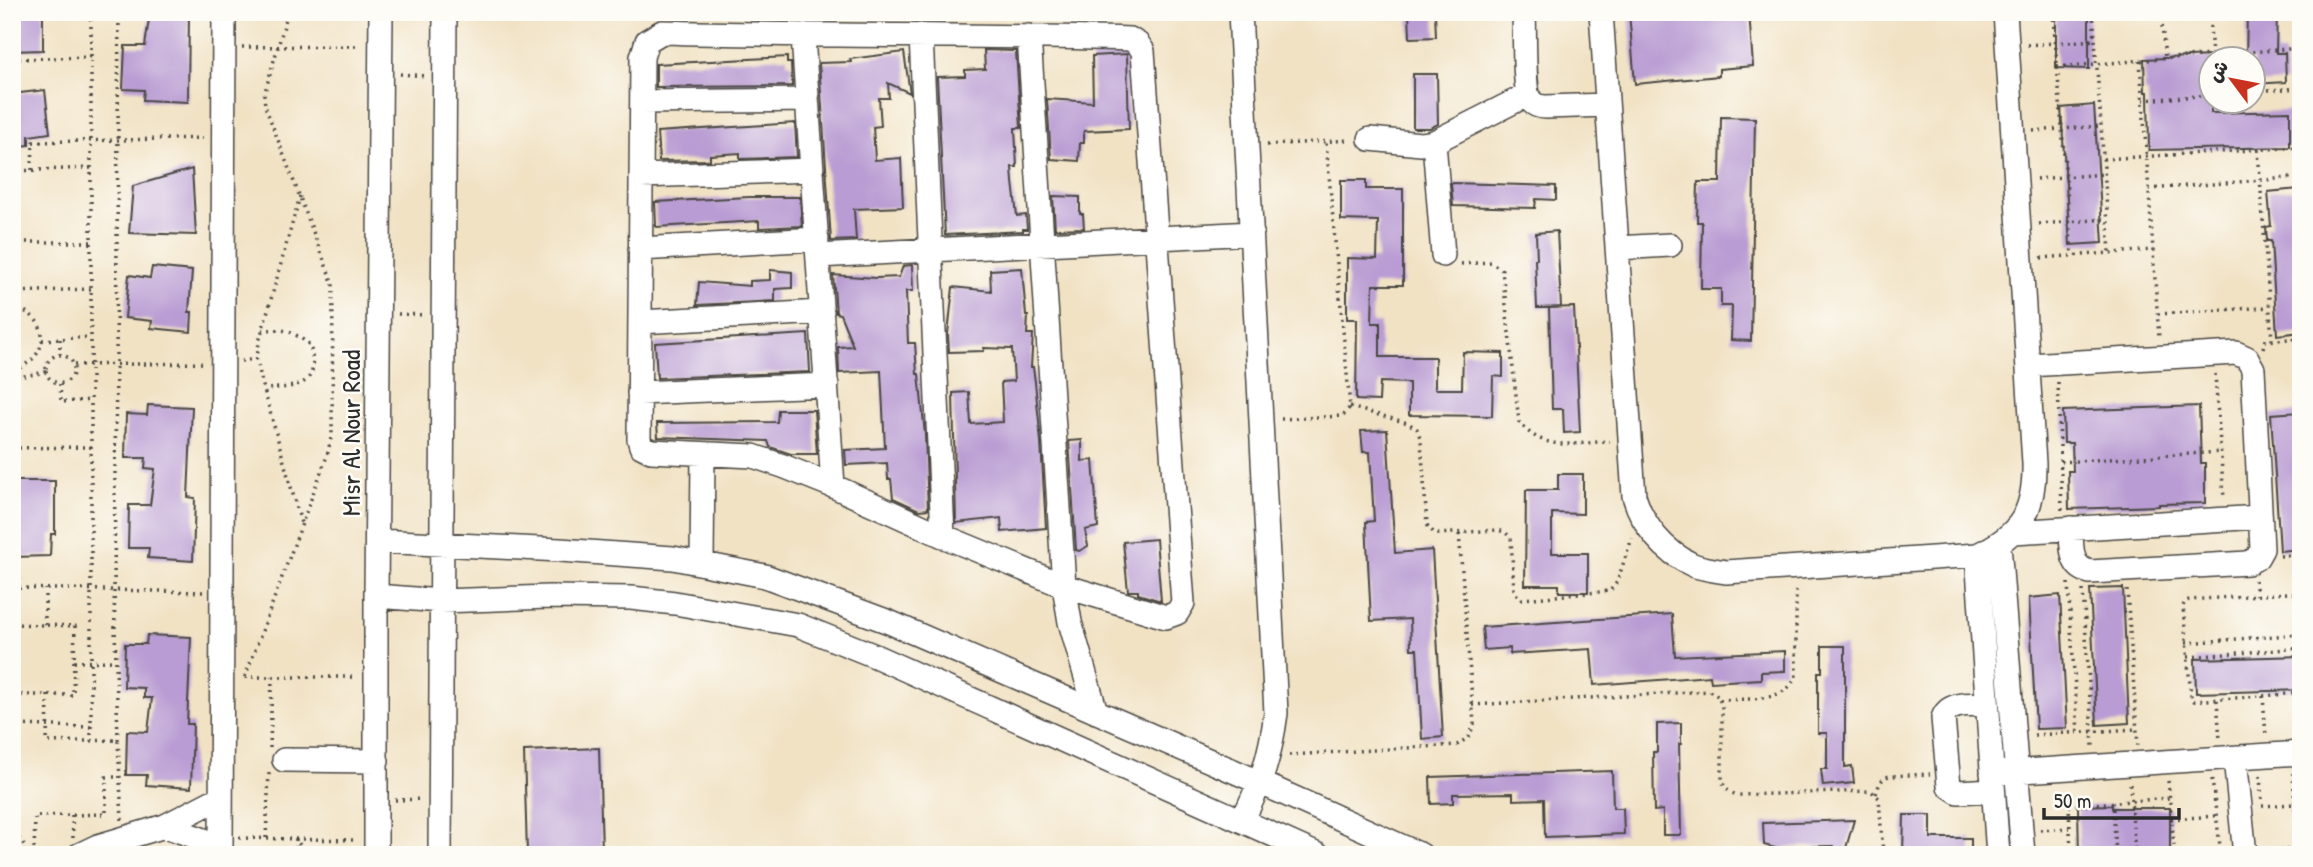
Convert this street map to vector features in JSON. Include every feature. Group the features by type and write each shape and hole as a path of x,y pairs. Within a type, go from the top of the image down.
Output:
{"street":[{"path":"165,826 221,846 221,797 233,677 222,593 224,12"},
{"name":"Misr Al Nour Road","path":"376,848 380,12"},
{"path":"440,855 445,12"},
{"path":"1240,12 1276,713 1269,756 1261,783 1242,821"},
{"path":"1524,12 1527,95 1532,103 1538,107 1607,105"},
{"path":"1601,12 1634,496 1640,515 1667,549 1695,565 1726,572 1977,555 2007,538 2070,522 2260,517"},
{"path":"2005,12 2034,488 2028,511 2007,538 2014,736 2022,843"},
{"path":"663,32 803,36 1028,36 1130,39 1139,44 1143,51 1183,603 1177,613 1166,617 1064,586 943,536 833,486 753,456 651,451 641,446 639,439 642,57 648,41 663,32"},
{"path":"921,35 943,536"},
{"path":"803,36 833,486"},
{"path":"1028,36 1064,586 1070,622 1096,712"},
{"path":"1370,139 1421,144 1434,142 1527,95"},
{"path":"642,102 807,100"},
{"path":"1434,142 1443,255"},
{"path":"641,176 812,170"},
{"path":"640,249 931,250 1252,233"},
{"path":"1617,248 1670,245"},
{"path":"640,322 822,312"},
{"path":"2028,365 2236,353 2247,358 2253,369 2262,549 2257,558 2248,562 2090,572 2077,566 2070,522"},
{"path":"639,393 827,385"},
{"path":"702,564 703,454"},
{"path":"377,541 673,558 765,576 889,622 1421,855"},
{"path":"1977,555 1998,855"},
{"path":"376,596 441,601 549,597 631,598 798,625 876,656 1318,855"},
{"path":"1987,704 1956,706 1946,710 1943,718 1947,774 1948,782 1954,790 1993,782 2016,772 2296,753"},
{"path":"2222,758 2255,853"},
{"path":"284,760 377,761"},
{"path":"79,855 97,846 165,826 221,797"}],"path":[{"path":"90,12 91,741"},
{"path":"119,12 114,590 122,838"},
{"path":"288,12 264,95 265,106 333,284 332,434 327,456 302,525 233,677 377,677"},
{"path":"2053,12 2071,256"},
{"path":"2093,12 2110,253"},
{"path":"2161,12 2165,59"},
{"path":"2209,12 2211,46"},
{"path":"2008,46 2095,40"},
{"path":"224,47 380,46"},
{"path":"2268,51 2301,48"},
{"path":"2057,67 2198,56"},
{"path":"12,59 90,57"},
{"path":"2140,61 2161,357"},
{"path":"380,73 444,77"},
{"path":"2268,90 2301,88"},
{"path":"2143,100 2198,95"},
{"path":"2013,132 2101,126"},
{"path":"32,170 33,142 223,138"},
{"path":"1247,146 1370,139"},
{"path":"1261,420 1343,416 1350,407 1326,142"},
{"path":"2103,159 2301,148"},
{"path":"2258,150 2272,340"},
{"path":"12,170 91,168"},
{"path":"2016,181 2105,174"},
{"path":"2149,188 2301,177"},
{"path":"300,196 262,330 257,359 302,525"},
{"path":"2019,225 2108,219"},
{"path":"12,242 91,242"},
{"path":"2021,260 2153,250"},
{"path":"1443,255 1446,262 1452,265 1491,262 1502,270 1519,422 1528,433 1540,441 1554,444 1630,440"},
{"path":"12,292 91,289"},
{"path":"12,299 15,369 18,377 46,372"},
{"path":"12,307 24,309 33,315 40,325 42,340 36,357 28,365 15,369"},
{"path":"2158,314 2269,307"},
{"path":"379,313 442,316"},
{"path":"262,330 287,329 310,345 315,362 310,376 300,385 264,389"},
{"path":"42,340 91,337"},
{"path":"60,338 60,354"},
{"path":"60,354 66,356 74,365 71,378 60,383 48,378 48,360 60,354"},
{"path":"2214,354 2224,504"},
{"path":"74,365 223,363"},
{"path":"2058,364 2062,512 2070,522"},
{"path":"60,383 61,401 91,400"},
{"path":"1350,407 1408,422 1417,429 1421,440 1427,525 1438,534 1497,530 1508,534 1511,538 1514,589 1522,599 1604,593 1616,585 1640,515"},
{"path":"12,449 91,447"},
{"path":"2061,462 2221,452"},
{"path":"1269,756 1457,745 1469,737 1472,731 1472,705 1459,533"},
{"path":"2299,554 2301,572"},
{"path":"2077,566 2094,766"},
{"path":"2077,566 2068,577 2078,732"},
{"path":"1720,701 1778,695 1794,681 1796,568"},
{"path":"2126,570 2137,729 2131,801 2134,855"},
{"path":"19,571 19,588"},
{"path":"12,588 222,593"},
{"path":"45,589 45,625"},
{"path":"2301,592 2185,602 2183,606 2191,697 2198,701 2301,693"},
{"path":"12,624 75,626 73,695 12,695"},
{"path":"2186,643 2301,634"},
{"path":"2188,657 2301,648"},
{"path":"74,662 116,661"},
{"path":"1472,705 1704,690 1714,693 1720,701 1722,779 1726,789 1740,795 1866,790 1876,794 1879,798 1883,855"},
{"path":"48,695 47,742 118,740"},
{"path":"2263,696 2267,755"},
{"path":"2217,700 2222,758 2216,816 2221,855"},
{"path":"12,725 91,727"},
{"path":"2014,736 2137,729"},
{"path":"2296,753 2298,855"},
{"path":"2166,762 2175,855"},
{"path":"1876,794 1880,783 1889,776 1947,774"},
{"path":"34,855 35,816 106,814 106,777 119,777"},
{"path":"2071,855 2069,806 2169,798"},
{"path":"376,800 440,799"},
{"path":"2113,802 2116,855"},
{"path":"2262,806 2295,804"},
{"path":"2171,820 2216,816"},
{"path":"2022,843 2069,828"},
{"path":"12,835 23,841 24,855"},
{"path":"296,839 296,855"},
{"path":"296,839 306,855"},
{"path":"221,846 296,839 376,848"},
{"path":"2255,853 2298,849"}],"building":[{"path":"12,12 43,12 43,50 12,51"},
{"path":"150,12 189,12 188,102 143,100 144,90 123,89 125,46 145,46"},
{"path":"1409,12 1435,12 1436,37 1410,38"},
{"path":"1629,12 1749,12 1753,66 1719,69 1719,76 1635,84"},
{"path":"2056,12 2089,12 2089,69 2056,68"},
{"path":"2247,12 2277,12 2276,53 2285,53 2286,82 2268,83 2268,46 2246,46"},
{"path":"984,50 1016,51 1021,128 1015,128 1017,167 1012,167 1017,216 1026,215 1027,229 945,235 937,77 965,76 965,70 985,69"},
{"path":"904,52 910,93 888,83 889,98 879,98 881,126 873,127 875,160 901,158 903,207 854,209 856,240 831,241 819,63 851,62 850,59"},
{"path":"1127,54 1129,129 1084,131 1079,161 1051,159 1047,99 1093,102 1092,56"},
{"path":"787,57 787,63 791,63 792,86 656,87 656,64"},
{"path":"2198,57 2198,116 2268,116 2268,112 2290,111 2290,147 2149,150 2148,92 2145,92 2144,59"},
{"path":"1413,74 1437,74 1438,124 1430,128 1413,128"},
{"path":"45,90 50,133 29,136 29,145 12,147 12,94"},
{"path":"2094,105 2103,243 2070,245 2061,108"},
{"path":"1721,117 1755,118 1751,341 1731,340 1732,306 1721,306 1721,289 1701,289 1702,222 1697,222 1698,182 1720,182"},
{"path":"795,123 797,157 740,159 740,153 710,155 710,160 659,161 657,132"},
{"path":"192,169 196,235 129,233 133,186"},
{"path":"1341,180 1366,180 1366,189 1403,189 1403,285 1373,285 1372,323 1380,323 1380,357 1435,357 1435,389 1462,389 1463,352 1503,353 1503,377 1493,376 1492,416 1409,415 1409,383 1380,382 1379,401 1356,400 1357,319 1347,319 1347,258 1377,259 1378,221 1341,220"},
{"path":"1451,183 1556,186 1556,200 1536,199 1535,208 1453,206"},
{"path":"2299,189 2301,332 2277,335 2271,241 2267,241 2266,227 2271,226 2268,192"},
{"path":"1053,196 1080,197 1080,214 1083,214 1084,228 1055,229"},
{"path":"800,197 802,226 759,228 759,221 656,227 655,202"},
{"path":"1557,231 1561,307 1537,308 1536,233"},
{"path":"912,265 913,291 906,291 908,343 915,343 919,374 928,509 919,510 893,498 887,463 846,465 845,450 885,448 881,371 839,373 838,347 853,346 840,314 836,313 833,275 899,277 903,266"},
{"path":"152,267 192,271 189,312 192,312 191,332 151,328 152,321 125,318 129,275 150,278"},
{"path":"1022,268 1028,316 1027,334 1033,334 1031,367 1041,442 1046,528 1002,532 1001,518 956,523 953,393 969,392 971,424 1003,422 1001,382 1014,381 1012,349 984,348 984,351 949,352 948,334 953,287 991,291 990,270"},
{"path":"770,270 792,272 792,288 775,289 775,301 697,305 699,282 750,286 750,281 770,280"},
{"path":"1574,307 1580,432 1564,433 1563,409 1552,409 1549,308"},
{"path":"808,334 810,372 657,378 655,343"},
{"path":"148,405 192,407 188,497 195,498 193,561 148,558 149,548 128,548 129,505 150,505 155,469 145,468 146,458 125,458 126,414 147,415"},
{"path":"2199,406 2201,463 2205,463 2205,503 2069,509 2068,471 2073,471 2072,443 2064,443 2063,411"},
{"path":"778,410 814,410 817,454 791,454 770,447 768,441 658,437 657,423 777,422"},
{"path":"2301,412 2301,549 2280,551 2271,414"},
{"path":"1387,430 1395,553 1432,550 1443,737 1422,739 1417,649 1411,649 1410,619 1371,621 1366,522 1374,521 1370,452 1363,452 1361,431"},
{"path":"1082,440 1082,461 1093,460 1098,527 1085,530 1088,546 1079,551 1076,550 1069,441"},
{"path":"1558,474 1583,474 1583,514 1552,513 1552,553 1588,553 1588,592 1559,592 1559,585 1525,585 1526,490 1558,490"},
{"path":"12,481 55,481 55,534 51,534 50,556 12,557"},
{"path":"1156,539 1161,601 1138,594 1138,591 1128,591 1123,542"},
{"path":"2123,588 2129,723 2097,725 2090,589"},
{"path":"2060,595 2067,728 2036,729 2029,598"},
{"path":"1672,614 1675,656 1785,651 1785,671 1761,672 1761,679 1711,682 1710,676 1594,685 1591,649 1510,654 1510,648 1484,650 1482,627"},
{"path":"147,635 191,637 187,724 193,724 191,788 146,785 147,775 126,775 127,731 148,732 152,698 144,698 144,688 124,687 125,644 146,644"},
{"path":"1822,646 1845,646 1845,767 1852,766 1854,783 1823,786 1821,769 1827,769 1827,733 1818,733 1818,672 1822,672"},
{"path":"2301,656 2301,690 2196,693 2195,659"},
{"path":"1681,723 1681,835 1663,835 1663,810 1654,811 1653,752 1657,752 1657,724"},
{"path":"599,748 602,850 527,853 524,751"},
{"path":"1612,771 1613,808 1623,808 1624,834 1545,837 1544,799 1513,800 1513,793 1453,794 1453,803 1431,804 1430,777"},
{"path":"2112,805 2112,808 2170,808 2170,855 2079,855 2078,806"},
{"path":"1904,815 1931,815 1931,838 1971,838 1971,855 1903,855"},
{"path":"1854,820 1844,855 1833,855 1833,846 1786,847 1786,851 1764,845 1763,823"}]}
